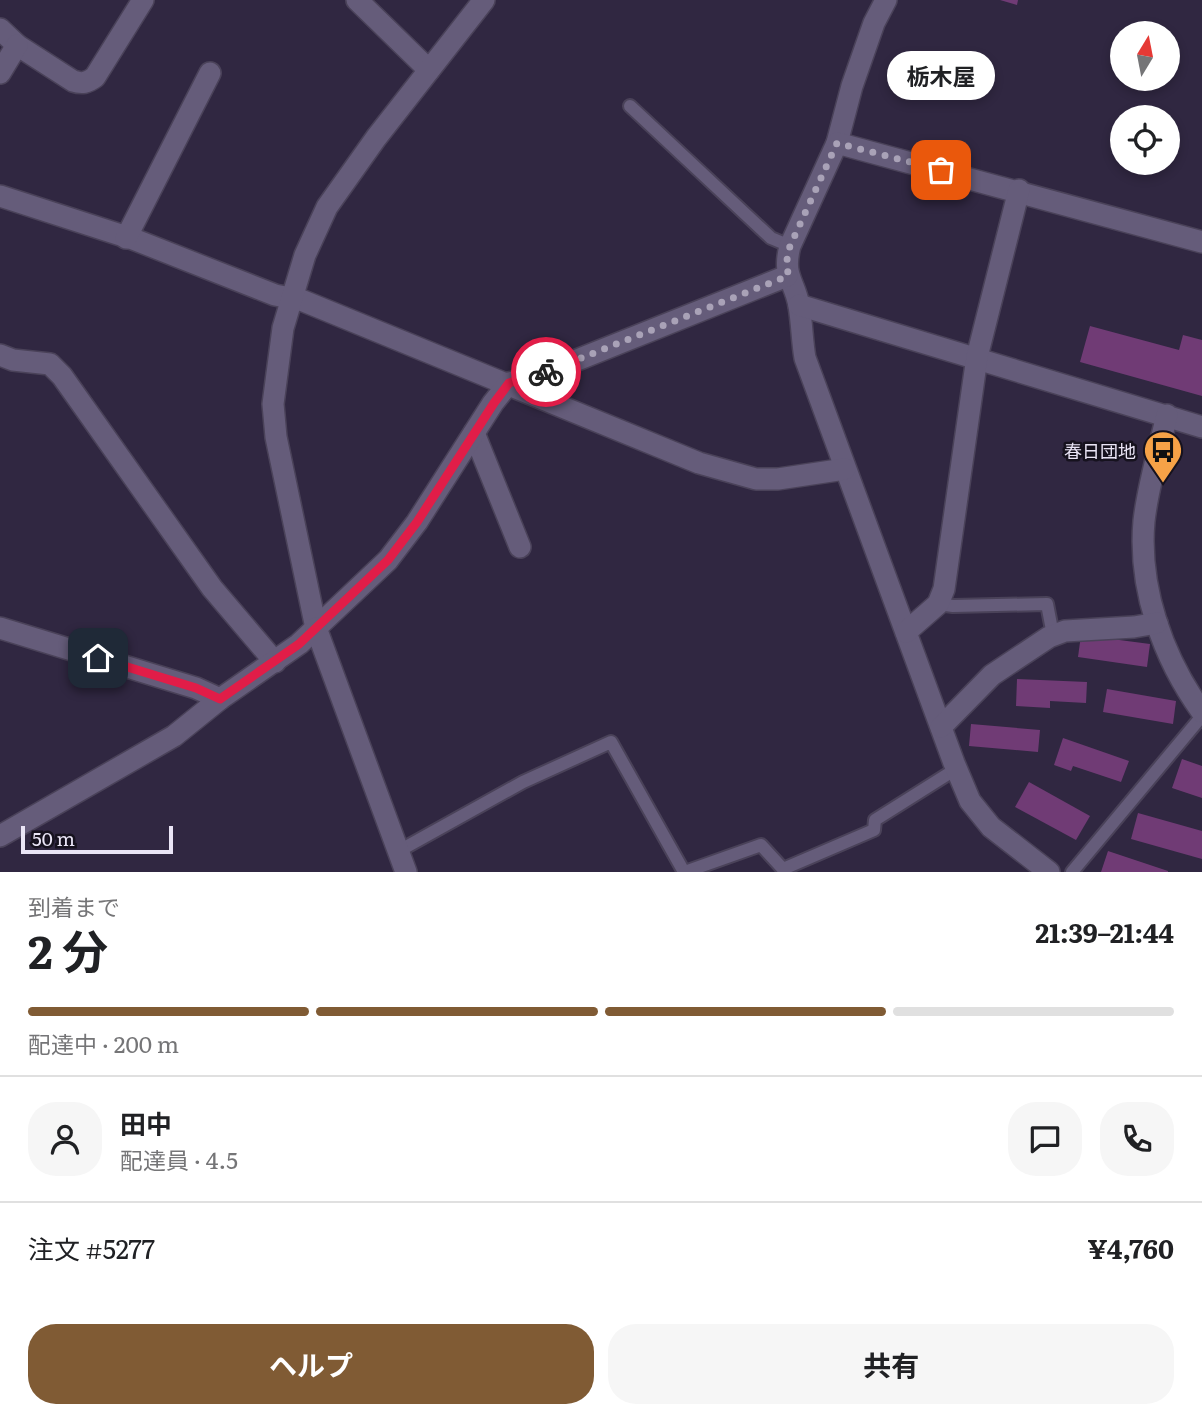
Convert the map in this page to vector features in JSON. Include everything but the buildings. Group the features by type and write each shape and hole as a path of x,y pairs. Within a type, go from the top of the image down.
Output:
{"street":[{"path":"0,29 18,45 80,84 95,77 143,0"},
{"path":"357,0 429,70"},
{"path":"406,872 316,628 275,426 273,404 283,328 290,298 305,255 327,207 484,0"},
{"path":"886,0 874,23 852,86 837,143 790,246 787,257 788,276 799,305 804,358 970,801 991,827 1049,872"},
{"path":"0,73 18,45"},
{"path":"126,238 210,73"},
{"path":"837,143 1019,190 1202,242"},
{"path":"906,632 939,604 944,589 977,357 1019,190"},
{"path":"0,196 126,238 275,296 302,300 699,463 756,479 778,479 845,469"},
{"path":"0,836 174,736 220,699 275,662 316,628 388,560 417,522 509,383 537,376 788,276"},
{"path":"799,305 1202,427"},
{"path":"0,355 13,360 50,364 62,376 212,588 275,662"},
{"path":"1167,415 1144,520 1146,574 1168,658 1202,714"},
{"path":"474,433 520,547"},
{"path":"941,727 992,675 1053,635 1065,631 1157,623"},
{"path":"0,628 196,688 220,699"}],"lane":[{"path":"630,106 771,238 790,246"},
{"path":"939,604 1047,604 1053,635"},
{"path":"1072,872 1202,714"},
{"path":"397,852 523,782 611,742 684,872 761,845 783,869 874,830 875,820 957,769"}],"way so far":[{"path":"546,372 788,276 787,257 790,246 837,143 941,170"}],"place":[{"name":"栃木屋","path":"941,170"},
{"name":"春日団地","path":"1163,484"}],"route":[{"path":"98,658 196,688 220,699 299,644 388,560 417,522 509,383 546,372"}]}
